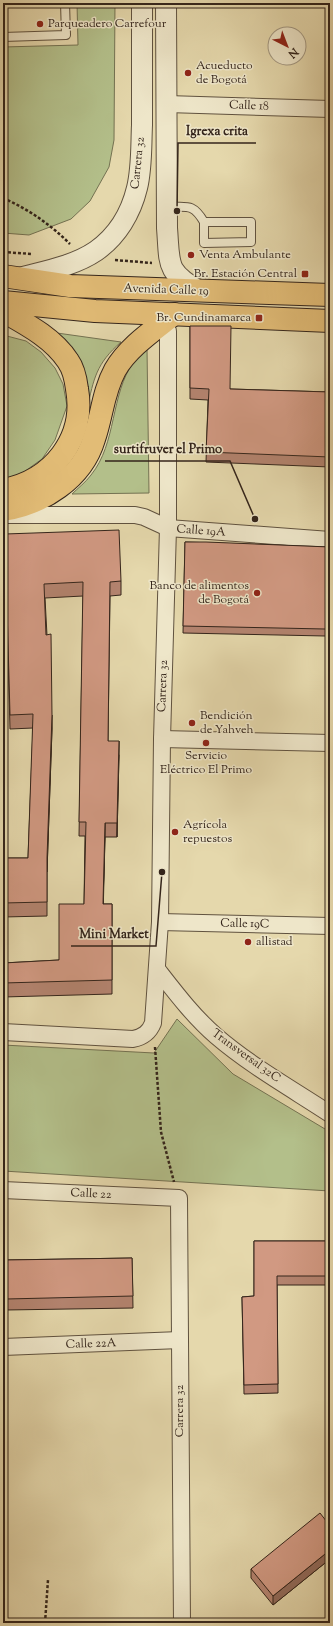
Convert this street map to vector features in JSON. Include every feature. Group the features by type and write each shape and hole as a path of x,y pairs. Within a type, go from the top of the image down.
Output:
{"main road":[{"name":"Avenida Calle 19","path":"10,277 70,286 330,295"},
{"name":"Avenida Calle 19","path":"3,302 94,311 171,323 330,321"},
{"path":"3,311 36,330 54,345 68,361 76,384 79,410 76,430 66,450 52,466 37,478 16,488 3,490"},
{"path":"3,510 28,505 41,499 58,488 69,478 84,460 94,440 108,382 116,368 142,339 171,323"}],"street":[{"name":"Carrera 32","path":"10,277 67,264 84,258 97,250 114,235 125,219 137,188 140,169 142,3"},
{"path":"166,3 167,228 170,264 182,282 199,291"},
{"name":"Calle 18","path":"167,104 330,109"},
{"name":"Carrera 32","path":"153,1024 160,922 162,739 168,528 171,323"},
{"name":"Calle 19A","path":"3,515 135,515 144,517 168,528 330,540"},
{"path":"162,739 330,743"},
{"name":"Calle 19C","path":"160,922 330,926"},
{"name":"Transversal 32C","path":"157,969 186,1005 215,1035 246,1058 330,1114"},
{"path":"3,1032 126,1039 142,1037 148,1033 153,1024"},
{"name":"Calle 22","path":"3,1190 179,1198"},
{"name":"Carrera 32","path":"179,1198 182,1623"},
{"name":"Calle 22A","path":"3,1347 180,1340"}],"lane":[{"path":"3,37 66,35 65,3"},
{"path":"167,207 194,208 198,211 204,222 204,243 251,242 251,222 204,222"}],"path":[{"path":"3,198 18,204 43,220 84,258"},
{"path":"153,1024 161,1132 179,1198"},
{"path":"45,1623 48,1580"}],"green space":[{"path":"77,3 115,3 114,140 109,167 90,201 71,219 29,235 3,233 3,47 78,45"},
{"path":"57,333 121,342 106,357 97,372 87,409"},
{"path":"3,335 26,341 41,352 55,368 63,384 67,406 55,440 42,459 21,474 3,479"},
{"path":"147,348 149,493 72,494 89,478 99,462 110,434 126,374 134,361"},
{"path":"177,1019 233,1074 330,1132 330,1191 3,1171 3,1045 154,1053"}],"building":[{"path":"190,326 231,326 230,389 330,392 330,457 206,452 209,389 190,388"},
{"path":"119,530 121,581 110,582 108,741 119,741 117,823 105,823 103,904 112,904 112,980 3,983 3,963 59,960 59,904 84,904 86,822 79,822 83,582 44,584 46,635 51,634 52,715 47,902 3,903 3,858 28,858 33,714 10,715 5,534"},
{"name":"Banco de alimentos de Bogotá","path":"185,542 330,547 330,629 183,626"},
{"path":"254,1241 330,1241 330,1276 277,1276 278,1384 244,1385 242,1297 254,1296"},
{"path":"132,1258 133,1296 6,1299 5,1260"},
{"path":"320,1513 330,1526 330,1550 273,1596 251,1569"}],"place":[{"name":"Parqueadero Carrefour","path":"40,24"},
{"name":"Acueducto de Bogotá","path":"188,73"},
{"name":"Igrexa crita","path":"177,211"},
{"name":"Venta Ambulante","path":"191,255"},
{"name":"Br. Estación Central","path":"305,274"},
{"name":"Br. Cundinamarca","path":"259,318"},
{"name":"surtifruver el Primo","path":"255,519"},
{"name":"Banco de alimentos de Bogotá","path":"257,593"},
{"name":"Bendición de Yahveh","path":"192,723"},
{"name":"Servicio Eléctrico El Primo","path":"206,743"},
{"name":"Agrícola repuestos","path":"175,832"},
{"name":"Mini Market","path":"162,872"},
{"name":"allistad","path":"248,942"}]}
